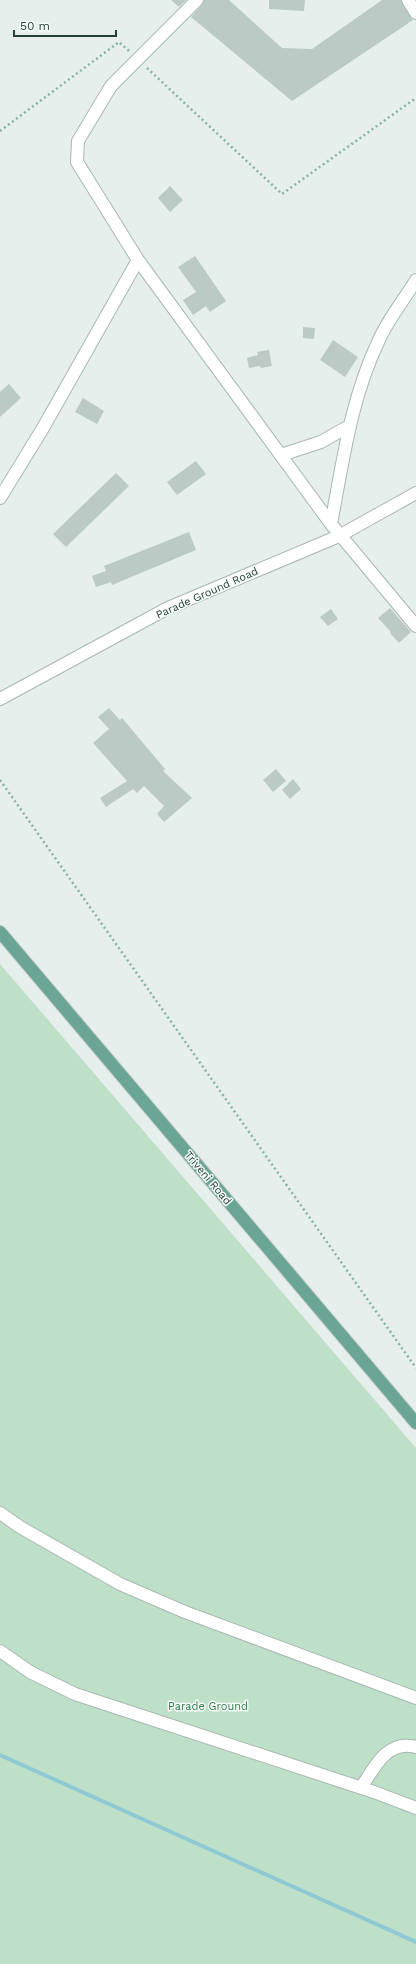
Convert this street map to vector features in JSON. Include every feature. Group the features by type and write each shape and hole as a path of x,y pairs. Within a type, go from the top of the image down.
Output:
{"main road":[{"name":"Triveni Road","path":"0,932 416,1423"}],"street":[{"path":"197,0 111,86 78,141 77,162 138,260 280,455 340,536 416,626"},
{"path":"408,0 416,13"},
{"path":"0,498 43,428 138,260"},
{"path":"331,524 349,426 360,384 379,338 416,280"},
{"path":"280,455 321,442 349,426"},
{"name":"Parade Ground Road","path":"0,698 168,608 340,536 416,493"},
{"path":"0,1513 20,1527 120,1584 185,1612 416,1698"},
{"path":"0,1651 30,1672 75,1694 361,1788 416,1808"},
{"path":"361,1788 379,1760 387,1752 398,1747 416,1747"}],"path":[{"path":"0,131 119,42 282,194 416,98"},
{"path":"0,780 416,1368"}],"green space":[{"name":"Parade Ground","path":"0,964 416,1448 416,1964 0,1964"}],"building":[{"path":"171,0 186,0 179,7"},
{"path":"204,0 229,0 282,48 312,49 382,0 401,0 413,20 292,101 191,17 202,5"},
{"path":"269,0 305,0 304,11 269,9"},
{"path":"170,186 183,200 170,212 158,198"},
{"path":"195,256 226,301 210,312 206,306 193,315 183,300 196,292 178,267"},
{"path":"303,327 315,328 314,339 303,338"},
{"path":"333,340 358,357 345,377 320,360"},
{"path":"269,350 272,366 249,368 247,358 258,355 257,352"},
{"path":"9,384 21,398 0,417 0,392"},
{"path":"83,398 104,411 97,424 75,412"},
{"path":"196,461 206,474 177,495 167,482"},
{"path":"116,473 129,486 66,547 53,534"},
{"path":"189,532 196,550 112,585 111,582 96,587 92,576 106,571 104,566"},
{"path":"390,608 411,632 399,643 378,618"},
{"path":"331,609 338,619 328,626 320,617"},
{"path":"109,708 120,720 122,718 165,769 163,771 192,798 164,822 157,814 164,806 144,786 137,793 133,789 106,807 100,798 127,781 93,743 109,729 98,717"},
{"path":"276,769 286,781 273,792 263,780"},
{"path":"293,779 301,789 290,799 282,790"}],"waterway":[{"path":"0,1755 416,1942"}]}
